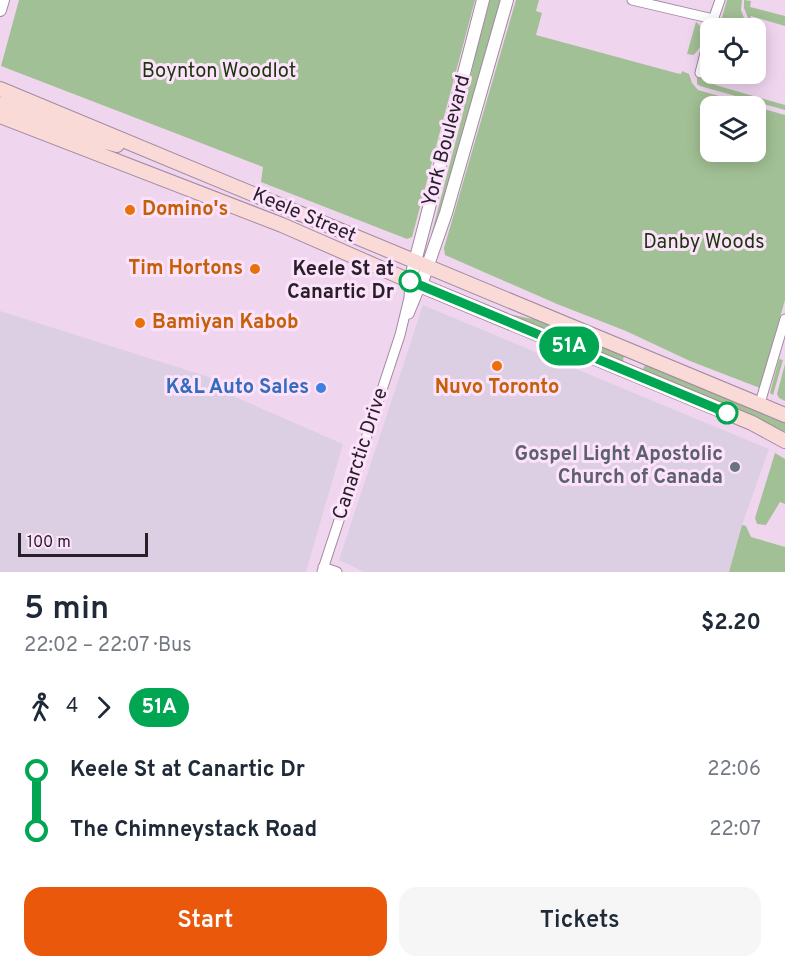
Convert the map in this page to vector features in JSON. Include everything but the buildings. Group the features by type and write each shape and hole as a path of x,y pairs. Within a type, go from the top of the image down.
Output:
{"main road":[{"name":"Keele Street","path":"0,89 785,415"},
{"path":"0,104 65,131 160,156"},
{"name":"Keele Street","path":"0,116 282,225 415,283 752,423 785,441"},
{"path":"632,373 641,355"}],"street":[{"path":"0,10 3,0"},
{"name":"York Boulevard","path":"415,283 483,0"},
{"name":"York Boulevard","path":"421,265 446,213 507,0"},
{"path":"632,0 700,22"},
{"path":"714,18 720,0"},
{"name":"Canarctic Drive","path":"323,570 400,336 415,283"},
{"path":"760,403 785,319"},
{"path":"323,570 337,572"}],"shaded area":[{"path":"423,305 769,449 742,525 729,572 364,572 339,560"},
{"path":"0,311 234,385 233,396 343,444 306,572 0,572"}],"green space":[{"name":"Boynton Woodlot","path":"19,0 475,0 412,237 407,239 261,182 263,167 1,66"},
{"path":"490,0 501,0 433,237 431,236"},
{"name":"Danby Woods","path":"516,0 539,0 536,11 542,13 536,35 676,73 681,74 682,71 689,74 698,90 719,96 700,96 700,162 766,162 766,110 785,115 785,300 760,388 690,361 626,331 557,304 445,255 444,248"},
{"path":"727,0 742,0 741,10 744,18 722,18"},
{"path":"744,0 751,1 750,7 785,16 785,26 766,20 766,18 751,16 748,18 744,8"},
{"path":"696,22 700,26 700,48 693,55 687,54"},
{"path":"697,77 700,78 700,84 715,84 754,96 735,96 700,86 697,84"},
{"path":"766,100 785,105 785,110 766,105"},
{"path":"509,314 551,323 628,355 623,358 624,364 509,316"},
{"path":"779,359 783,360 773,395 770,393"},
{"path":"785,364 785,401 777,394"},
{"path":"645,365 785,421 785,436 642,371"},
{"path":"775,453 785,459 785,504 780,502 766,525 757,524 755,518"},
{"path":"742,525 746,526 751,537 785,547 785,572 729,572"}],"bus line":[{"name":"51A","path":"410,281 727,413"}],"place":[{"name":"Domino's","path":"130,210"},
{"name":"Tim Hortons","path":"255,269"},
{"name":"Keele St at Canartic Dr","path":"410,281"},
{"name":"Bamiyan Kabob","path":"140,323"},
{"name":"Nuvo Toronto","path":"497,366"},
{"name":"K&L Auto Sales","path":"321,388"},
{"name":"Gospel Light Apostolic Church of Canada","path":"735,467"}]}
